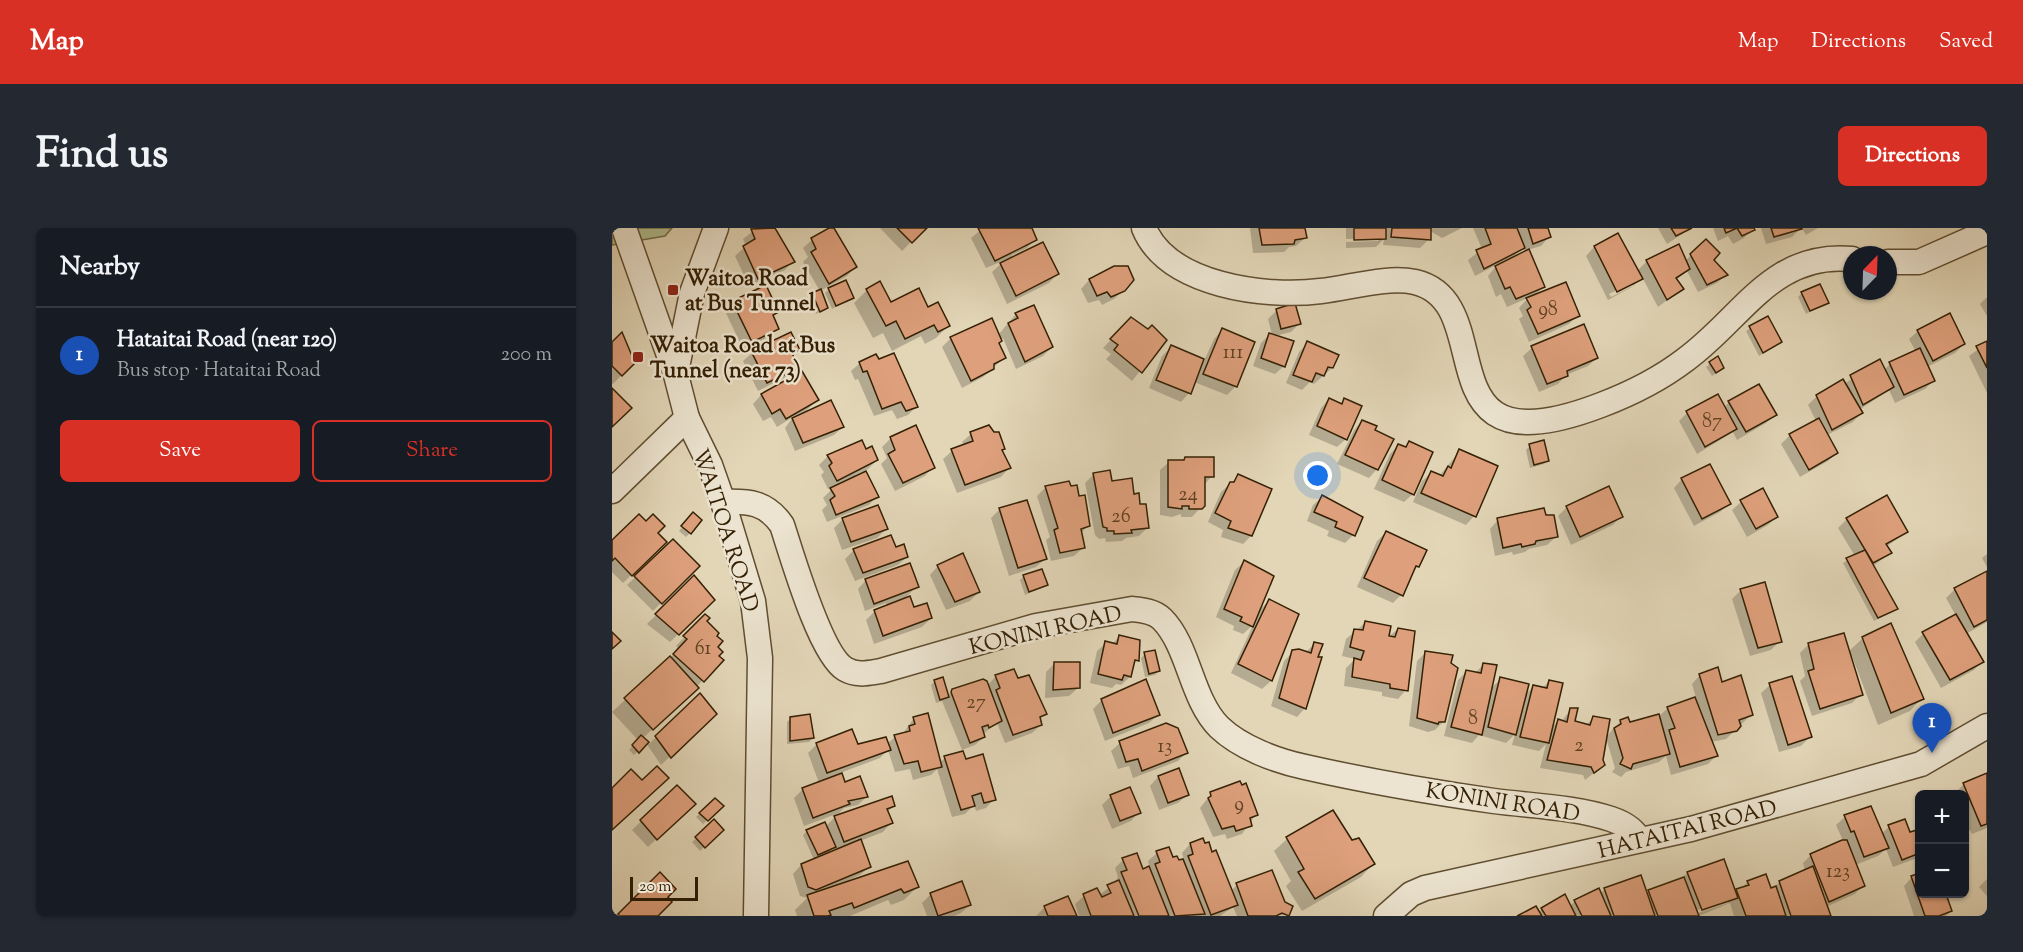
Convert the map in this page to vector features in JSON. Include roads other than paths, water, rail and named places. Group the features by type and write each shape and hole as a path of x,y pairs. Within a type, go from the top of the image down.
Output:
{"street":[{"name":"WAITOA ROAD","path":"624,228 676,375 687,418 710,465 723,502 753,601 758,628 756,916"},
{"path":"676,375 692,293 716,228"},
{"path":"1144,228 1159,252 1181,268 1221,284 1257,292 1318,292 1403,281 1430,288 1449,307 1479,396 1490,411 1523,424 1600,405 1653,380 1685,361 1773,279 1802,262 1834,257 1843,258"},
{"path":"1897,262 1920,262 1987,232"},
{"path":"612,491 687,418"},
{"name":"KONINI ROAD","path":"723,502 750,501 763,505 774,514 782,525 808,603 833,656 839,665 854,674 881,671 1036,626 1132,609 1146,611 1161,617 1171,632 1204,704 1218,726 1236,740 1262,753 1303,767 1345,775 1491,801 1599,816 1629,827 1639,840"},
{"name":"HATAITAI ROAD","path":"1386,916 1411,894 1425,888 1691,829 1921,764 1987,726"}],"place":[{"name":"Waitoa Road at Bus Tunnel","path":"673,290"},
{"name":"Waitoa Road at Bus Tunnel (near 73)","path":"638,357"},
{"name":"Hataitai Road (near 120)","path":"1932,753"}]}
